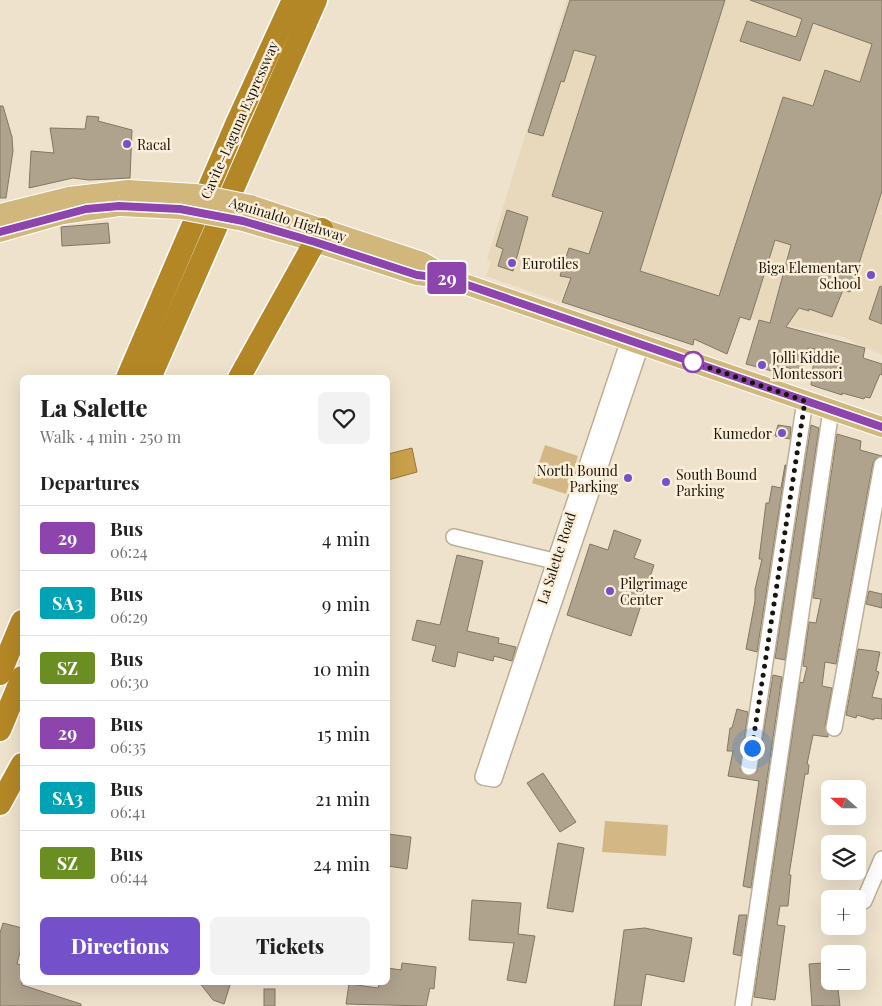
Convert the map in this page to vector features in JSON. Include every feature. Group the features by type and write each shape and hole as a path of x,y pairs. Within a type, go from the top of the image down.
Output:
{"highway":[{"path":"236,122 282,0"},
{"name":"Cavite–Laguna Expressway","path":"128,375 236,122 293,0"},
{"name":"Cavite–Laguna Expressway","path":"151,375 204,250 316,0"},
{"path":"241,375 318,235"},
{"path":"0,674 20,626"},
{"path":"0,730 20,682"},
{"path":"0,804 20,768"}],"main road":[{"name":"Aguinaldo Highway","path":"0,214 69,197 123,198 196,194 247,213 318,235 417,275 450,279 882,427"},
{"name":"Aguinaldo Highway","path":"0,232 123,198"}],"street":[{"name":"La Salette Road","path":"489,778 635,342"},
{"path":"749,767 805,401"},
{"path":"742,1006 831,410"},
{"path":"834,728 882,465"},
{"path":"454,537 560,563"},
{"path":"866,896 882,859"}],"shaded area":[{"name":"Eurotiles","path":"567,0 882,0 882,208 880,214 882,215 882,355 841,336 567,284 560,302 486,276 491,262 487,259"},
{"path":"545,445 578,456 566,494 532,483"},
{"path":"412,448 417,472 390,479 390,454"},
{"path":"605,821 668,825 666,856 602,852"}],"building":[{"name":"Eurotiles","path":"570,0 725,0 640,271 719,296 783,97 813,106 825,70 860,82 872,44 813,23 800,61 740,41 747,21 796,37 802,19 750,0 882,0 882,191 850,292 843,290 832,317 809,309 809,311 799,308 786,327 865,348 863,358 882,364 882,375 880,374 870,398 865,397 864,399 842,393 842,395 811,385 815,349 808,348 801,372 785,367 783,374 746,364 759,320 770,323 791,245 775,240 750,320 740,317 727,354 694,339 693,345 562,302 571,278 560,276 569,248 589,254 603,212 552,196 596,56 574,50 564,82 561,81 543,136 528,132"},
{"path":"0,106 3,106 12,137 13,151 6,198 0,198"},
{"path":"87,116 99,117 98,121 132,130 130,178 89,180 73,178 29,188 31,151 54,153 50,128 85,129"},
{"path":"507,210 528,217 513,271 498,266 503,249 496,246"},
{"path":"108,223 110,243 62,246 61,227"},
{"path":"880,286 882,287 882,324 869,319"},
{"path":"778,425 791,427 790,439 775,436"},
{"path":"811,425 819,428 785,660 775,658"},
{"path":"837,434 861,441 860,450 882,456 875,459 873,463 836,664 825,662 822,686 832,688 825,726 828,737 813,735 807,764 809,765 808,774 805,774 789,875 791,875 788,906 780,906 777,925 785,926 775,1000 754,997 800,682 803,683 807,667 803,666 809,622 816,623 821,599 813,598"},
{"path":"785,465 757,652 746,649 755,601 755,589 762,559 759,559 766,503 769,503 772,486 781,488"},
{"name":"Pilgrimage Center","path":"614,530 641,540 634,558 654,565 631,636 567,615 590,544 608,550"},
{"path":"457,555 483,561 467,631 499,638 498,643 516,647 512,661 494,656 493,661 458,652 455,667 432,661 436,646 412,640 417,620 440,625"},
{"path":"869,591 882,594 882,608 866,604"},
{"path":"858,649 880,652 876,671 879,672 872,697 882,699 882,719 874,718 874,720 857,715 856,718 846,715"},
{"path":"773,675 782,677 751,888 743,886 759,781 728,776 733,751 727,751 730,728 732,728 737,709 748,712 740,770 748,776 757,772"},
{"path":"543,773 576,822 560,832 527,783"},
{"path":"390,834 411,837 407,869 390,866"},
{"path":"558,843 584,848 573,912 547,908"},
{"path":"472,900 521,903 518,934 535,936 526,983 507,980 514,943 469,940"},
{"path":"739,915 747,915 741,956 733,954"},
{"path":"3,923 20,927 20,952 17,964 20,965 20,985 81,1004 81,1006 0,1006 0,933"},
{"path":"645,928 692,938 684,982 646,974 641,1006 614,1006 624,930"},
{"path":"402,963 436,967 434,989 430,988 426,1006 346,1004 349,985 378,988 379,985 390,985 390,968 401,970"},
{"path":"821,963 821,990 838,990 840,1006 812,1006 809,964"},
{"path":"201,985 230,985 224,1004 213,1000"},
{"path":"264,989 275,989 275,1006 264,1006"}],"bus line":[{"name":"29","path":"0,232 63,214 86,209 119,206 180,209 212,214 315,242 417,275 450,279 882,427"}],"place":[{"name":"Racal","path":"127,144"},
{"name":"Eurotiles","path":"512,263"},
{"name":"Biga Elementary School","path":"871,275"},
{"name":"Jolli Kiddie Montessori","path":"762,365"},
{"name":"Kumedor","path":"782,433"},
{"name":"North Bound Parking","path":"628,478"},
{"name":"South Bound Parking","path":"666,482"},
{"name":"Pilgrimage Center","path":"610,591"}],"route":[{"path":"693,362 805,401 752,748"}]}
